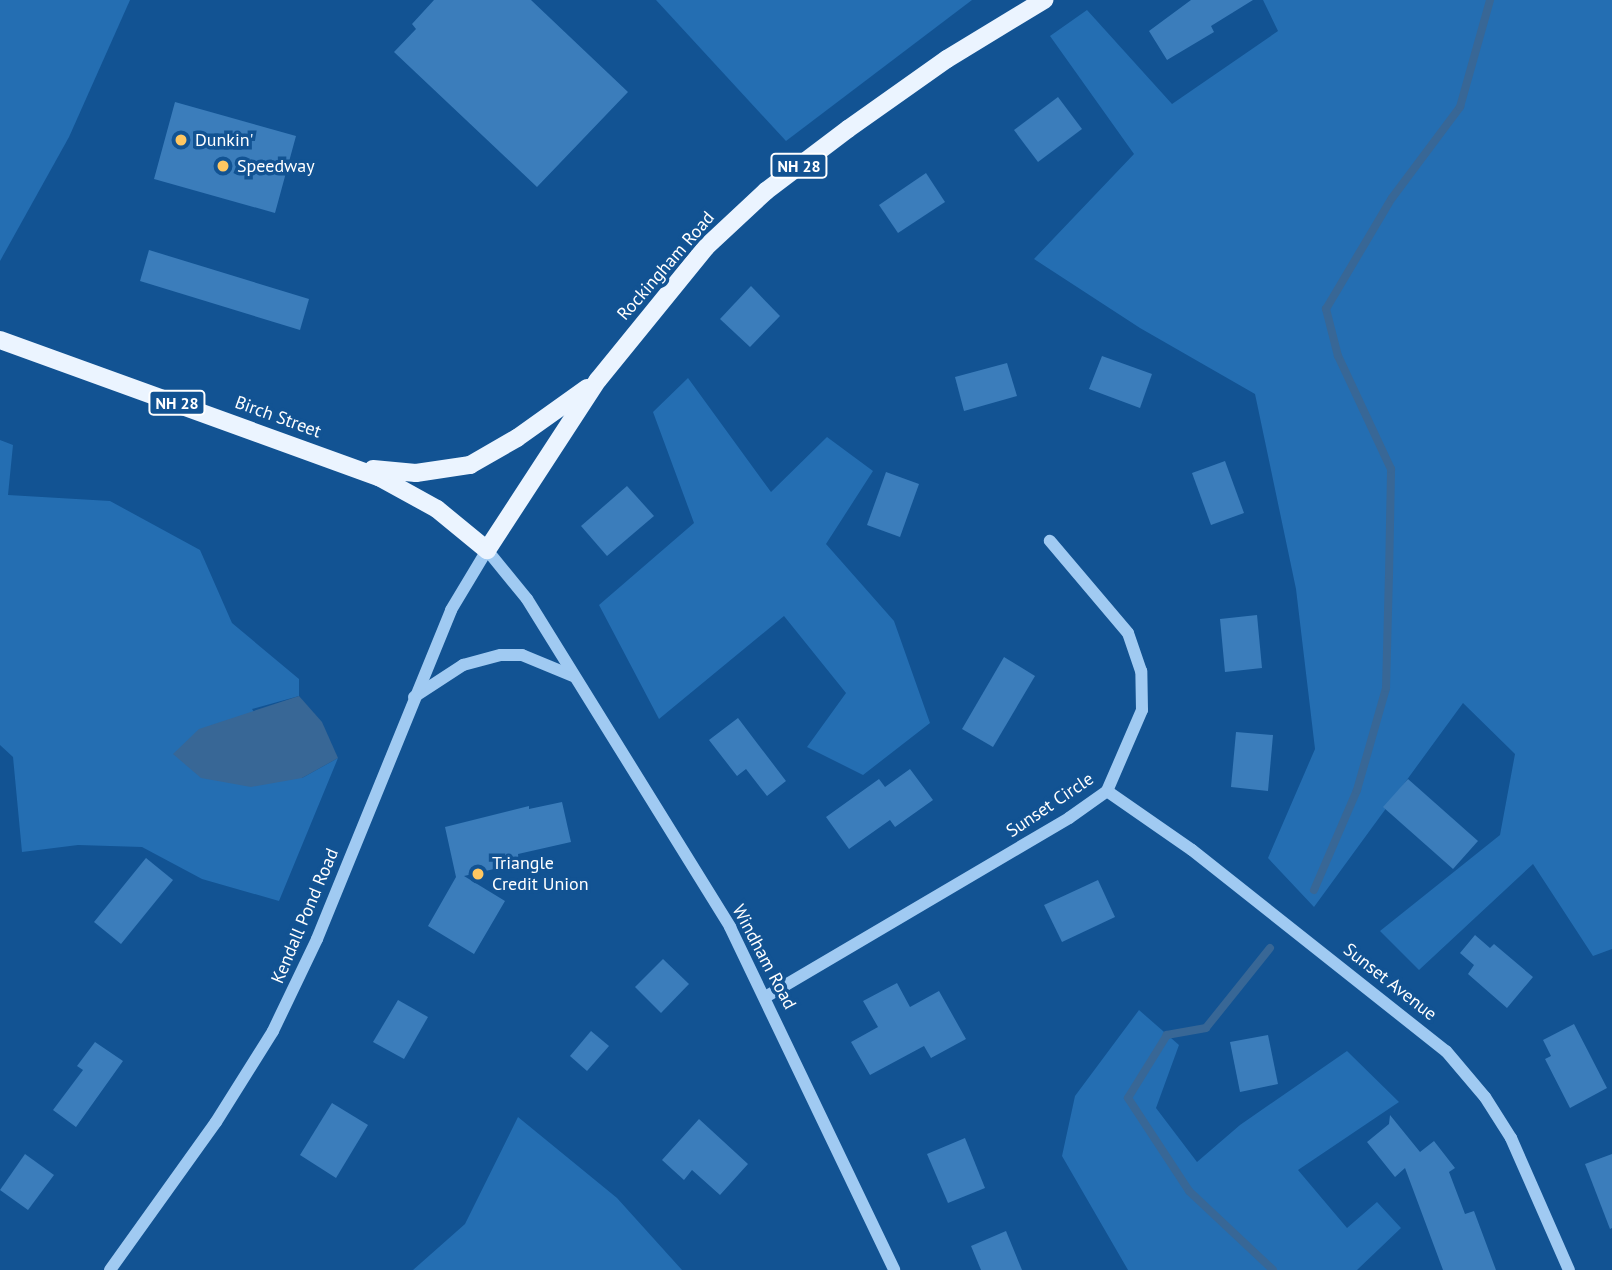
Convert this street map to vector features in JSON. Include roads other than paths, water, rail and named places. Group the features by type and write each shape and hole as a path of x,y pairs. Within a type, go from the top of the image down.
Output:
{"main road":[{"name":"Rockingham Road","path":"487,550 598,380 706,247 766,191 947,59 1044,0"},
{"name":"Birch Street","path":"0,340 353,467 409,491 487,550"},
{"name":"NH 28","path":"353,467 416,474 470,465 517,438 598,380"}],"street":[{"name":"Sunset Circle","path":"767,996 1069,818 1107,791 1142,710 1142,671 1128,632 1050,541"},
{"name":"Windham Road","path":"487,550 527,599 668,824 767,996 894,1270"},
{"name":"Kendall Pond Road","path":"110,1270 216,1122 273,1031 317,939 451,610 487,550"},
{"path":"414,697 463,665 501,655 546,662 574,676"},
{"name":"Sunset Avenue","path":"1107,791 1192,850 1446,1051 1485,1097 1511,1138 1569,1270"}],"waterway":[{"path":"1314,890 1357,790 1386,688 1389,576 1391,469 1338,356 1326,309 1392,198 1460,107 1490,0"},
{"path":"1270,948 1206,1028 1167,1035 1128,1098 1189,1191 1273,1270"}],"place":[{"name":"Dunkin'","path":"181,140"},
{"name":"Speedway","path":"223,166"},
{"name":"Triangle Credit Union","path":"478,874"}]}
